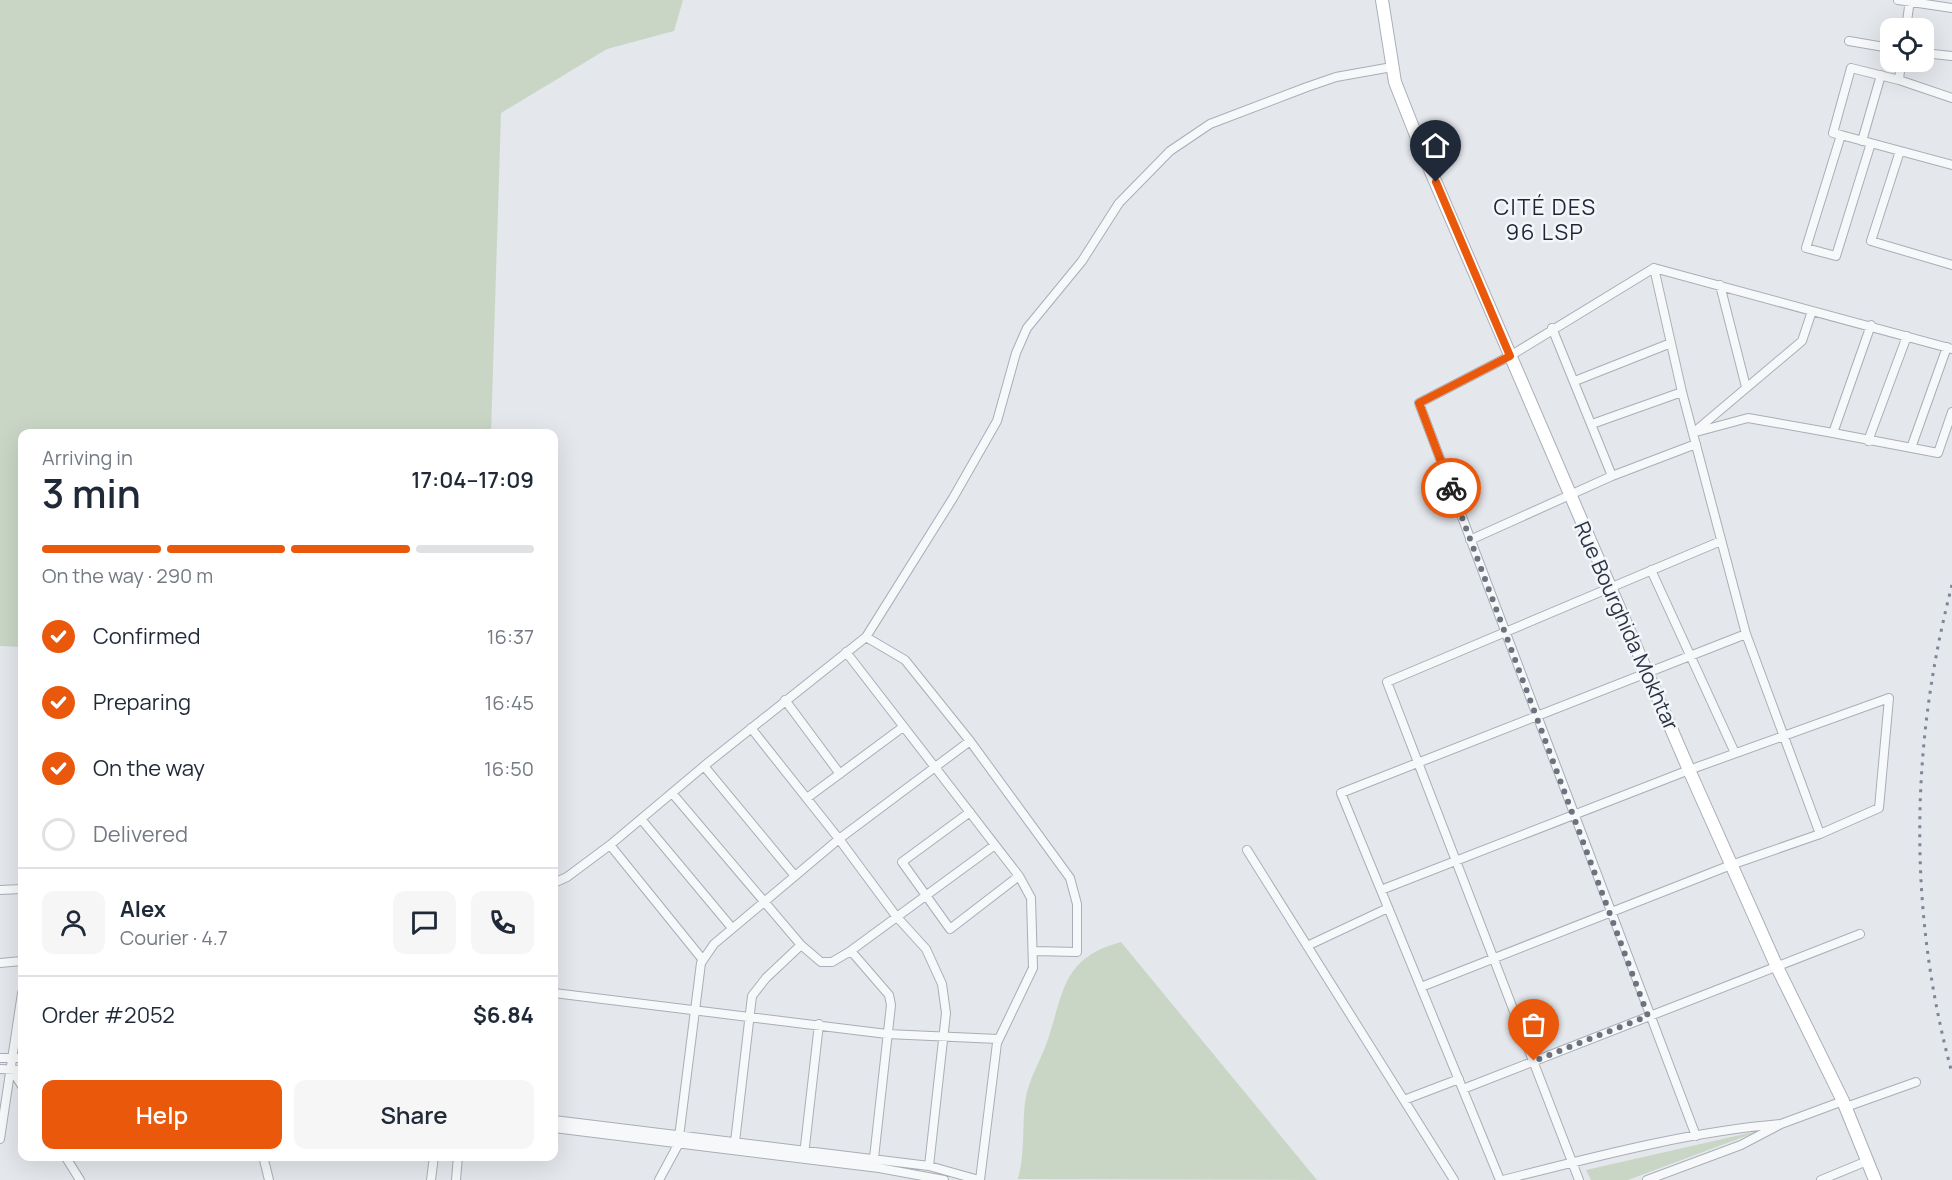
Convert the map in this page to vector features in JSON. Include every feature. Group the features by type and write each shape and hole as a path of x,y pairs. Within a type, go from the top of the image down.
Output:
{"main road":[{"name":"Rue Bourghida Mokhtar","path":"1382,0 1392,67 1415,134 1689,770 1777,966 1845,1104 1875,1180"}],"street":[{"path":"1898,0 1952,8"},
{"path":"1907,18 1910,1"},
{"path":"1848,41 1880,46"},
{"path":"1934,54 1952,56"},
{"path":"558,881 610,845 785,700 866,638 998,421 1016,353 1026,328 1082,261 1119,203 1170,151 1210,124 1336,77 1392,67"},
{"path":"1952,98 1899,80 1851,68 1833,133 1952,165"},
{"path":"1899,80 1900,72"},
{"path":"1840,135 1806,248 1836,256 1867,142 1881,75"},
{"path":"1900,151 1871,241 1952,264"},
{"path":"1654,267 1682,392 1746,634 1820,834"},
{"path":"1696,1136 1648,1016 1419,403 1510,356 1654,267 1949,348 1911,448"},
{"path":"1720,285 1746,387"},
{"path":"1693,433 1802,341 1812,311"},
{"path":"1833,433 1871,325"},
{"path":"1552,328 1612,476"},
{"path":"1868,441 1907,336"},
{"path":"1575,381 1671,343"},
{"path":"1592,424 1682,392"},
{"path":"1693,433 1748,418 1938,453 1952,412"},
{"path":"1470,540 1612,476 1696,444"},
{"path":"1579,1180 1387,682 1721,542"},
{"path":"1651,570 1735,753"},
{"path":"1746,634 1341,793 1502,1180 1573,1162 1696,1136 1781,1124 1916,1082"},
{"path":"866,638 905,660 970,741 1070,878 1077,904 1077,952 1033,951"},
{"path":"558,1128 804,1154 874,1158 929,1166 980,1180 998,1039 1033,968 1031,898 1019,876 846,652"},
{"path":"1381,890 1689,770 1888,698 1879,808 1820,834 1731,865 1421,987"},
{"path":"785,700 840,774"},
{"path":"807,798 903,727"},
{"path":"751,728 839,839 896,916 926,949 942,984 946,1013 929,1166"},
{"path":"659,1180 679,1140 704,960 714,944 839,839 936,769 970,741"},
{"path":"704,766 795,876"},
{"path":"672,794 801,945 821,962 832,962 850,951 994,844"},
{"path":"970,812 902,862 950,929 1019,876"},
{"path":"641,819 732,928"},
{"path":"610,845 704,960"},
{"path":"1247,850 1454,1180"},
{"path":"0,890 18,889"},
{"path":"1307,946 1388,908"},
{"path":"1463,1089 1860,934"},
{"path":"735,1142 750,1016 756,990 801,945"},
{"path":"850,951 889,995 891,1005 874,1158"},
{"path":"0,963 18,961"},
{"path":"558,994 887,1034 998,1039"},
{"path":"804,1154 819,1024"},
{"path":"0,1058 18,1058 12,1070 0,1139"},
{"path":"0,1069 18,1070"},
{"path":"12,1070 18,1080"},
{"path":"1404,1100 1459,1079"},
{"path":"558,1121 679,1140 735,1142 921,1178 944,1180"},
{"path":"1647,1180 1741,1145 1781,1124"},
{"path":"68,1161 80,1180"},
{"path":"264,1161 269,1180"},
{"path":"431,1180 433,1161"},
{"path":"456,1180 458,1161"},
{"path":"1823,1180 1867,1161"}],"green space":[{"path":"0,0 683,0 674,31 607,49 501,113 491,429 18,429 18,647 0,646"},
{"path":"1121,942 1317,1180 1018,1179 1022,1160 1027,1094 1047,1042 1062,993 1076,968 1087,957"},
{"path":"1762,1130 1628,1180 1591,1180 1586,1170"}],"railway":[{"path":"1952,585 1938,646 1928,707 1922,768 1920,829 1922,890 1928,951 1938,1012 1952,1073"}],"way so far":[{"path":"1451,488 1648,1016 1534,1061"}],"district":[{"name":"CITÉ DES 96 LSP","path":"1545,220"}],"route":[{"path":"1436,182 1510,356 1419,403 1451,488"}]}
